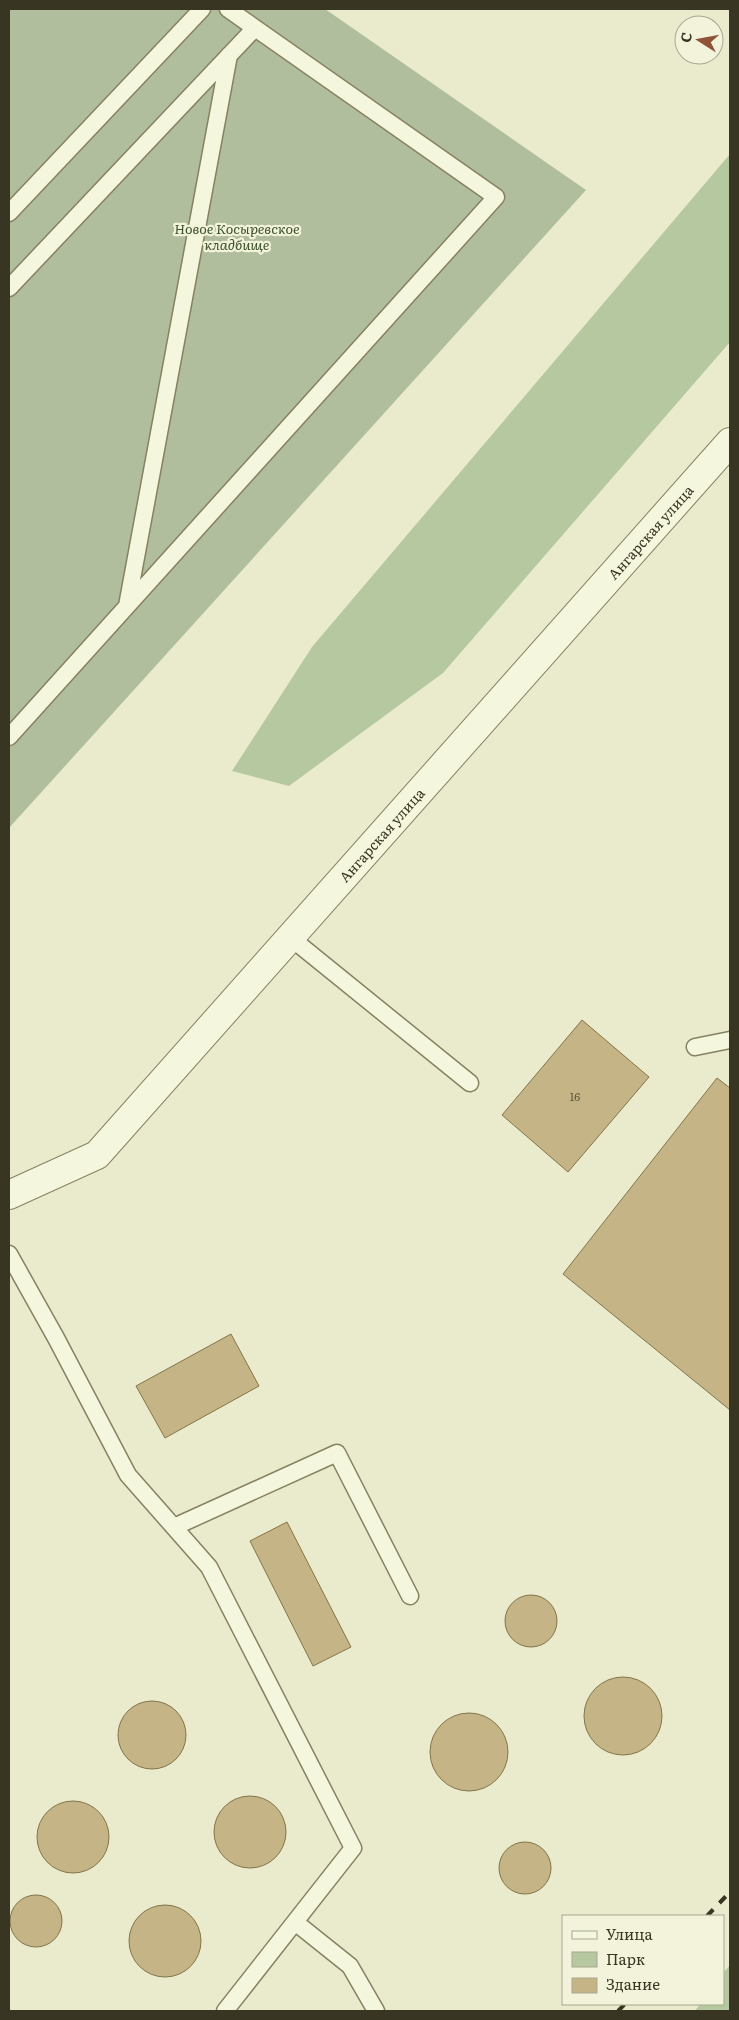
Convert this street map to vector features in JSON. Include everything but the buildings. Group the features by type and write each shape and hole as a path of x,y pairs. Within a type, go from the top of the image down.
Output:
{"street":[{"name":"Ангарская улица","path":"9,1195 97,1154 730,442"}],"lane":[{"path":"9,213 202,9"},
{"path":"9,737 496,197 228,9"},
{"path":"9,288 256,28"},
{"path":"127,606 229,56"},
{"path":"291,938 470,1083"},
{"path":"695,1047 730,1040"},
{"path":"9,1254 128,1474 209,1567 353,1848 226,2011"},
{"path":"174,1528 337,1454 410,1596"},
{"path":"295,1922 350,1966 376,2011"}],"green space":[{"name":"Новое Косыревское кладбище","path":"9,9 325,9 586,190 9,828"},
{"path":"730,154 730,342 443,673 289,786 232,771 312,647"},
{"path":"730,1965 730,2011 695,2011 699,2005 724,2005 724,1972"}],"railway":[{"path":"708,1915 730,1892"},
{"path":"618,2011 624,2005"}]}
